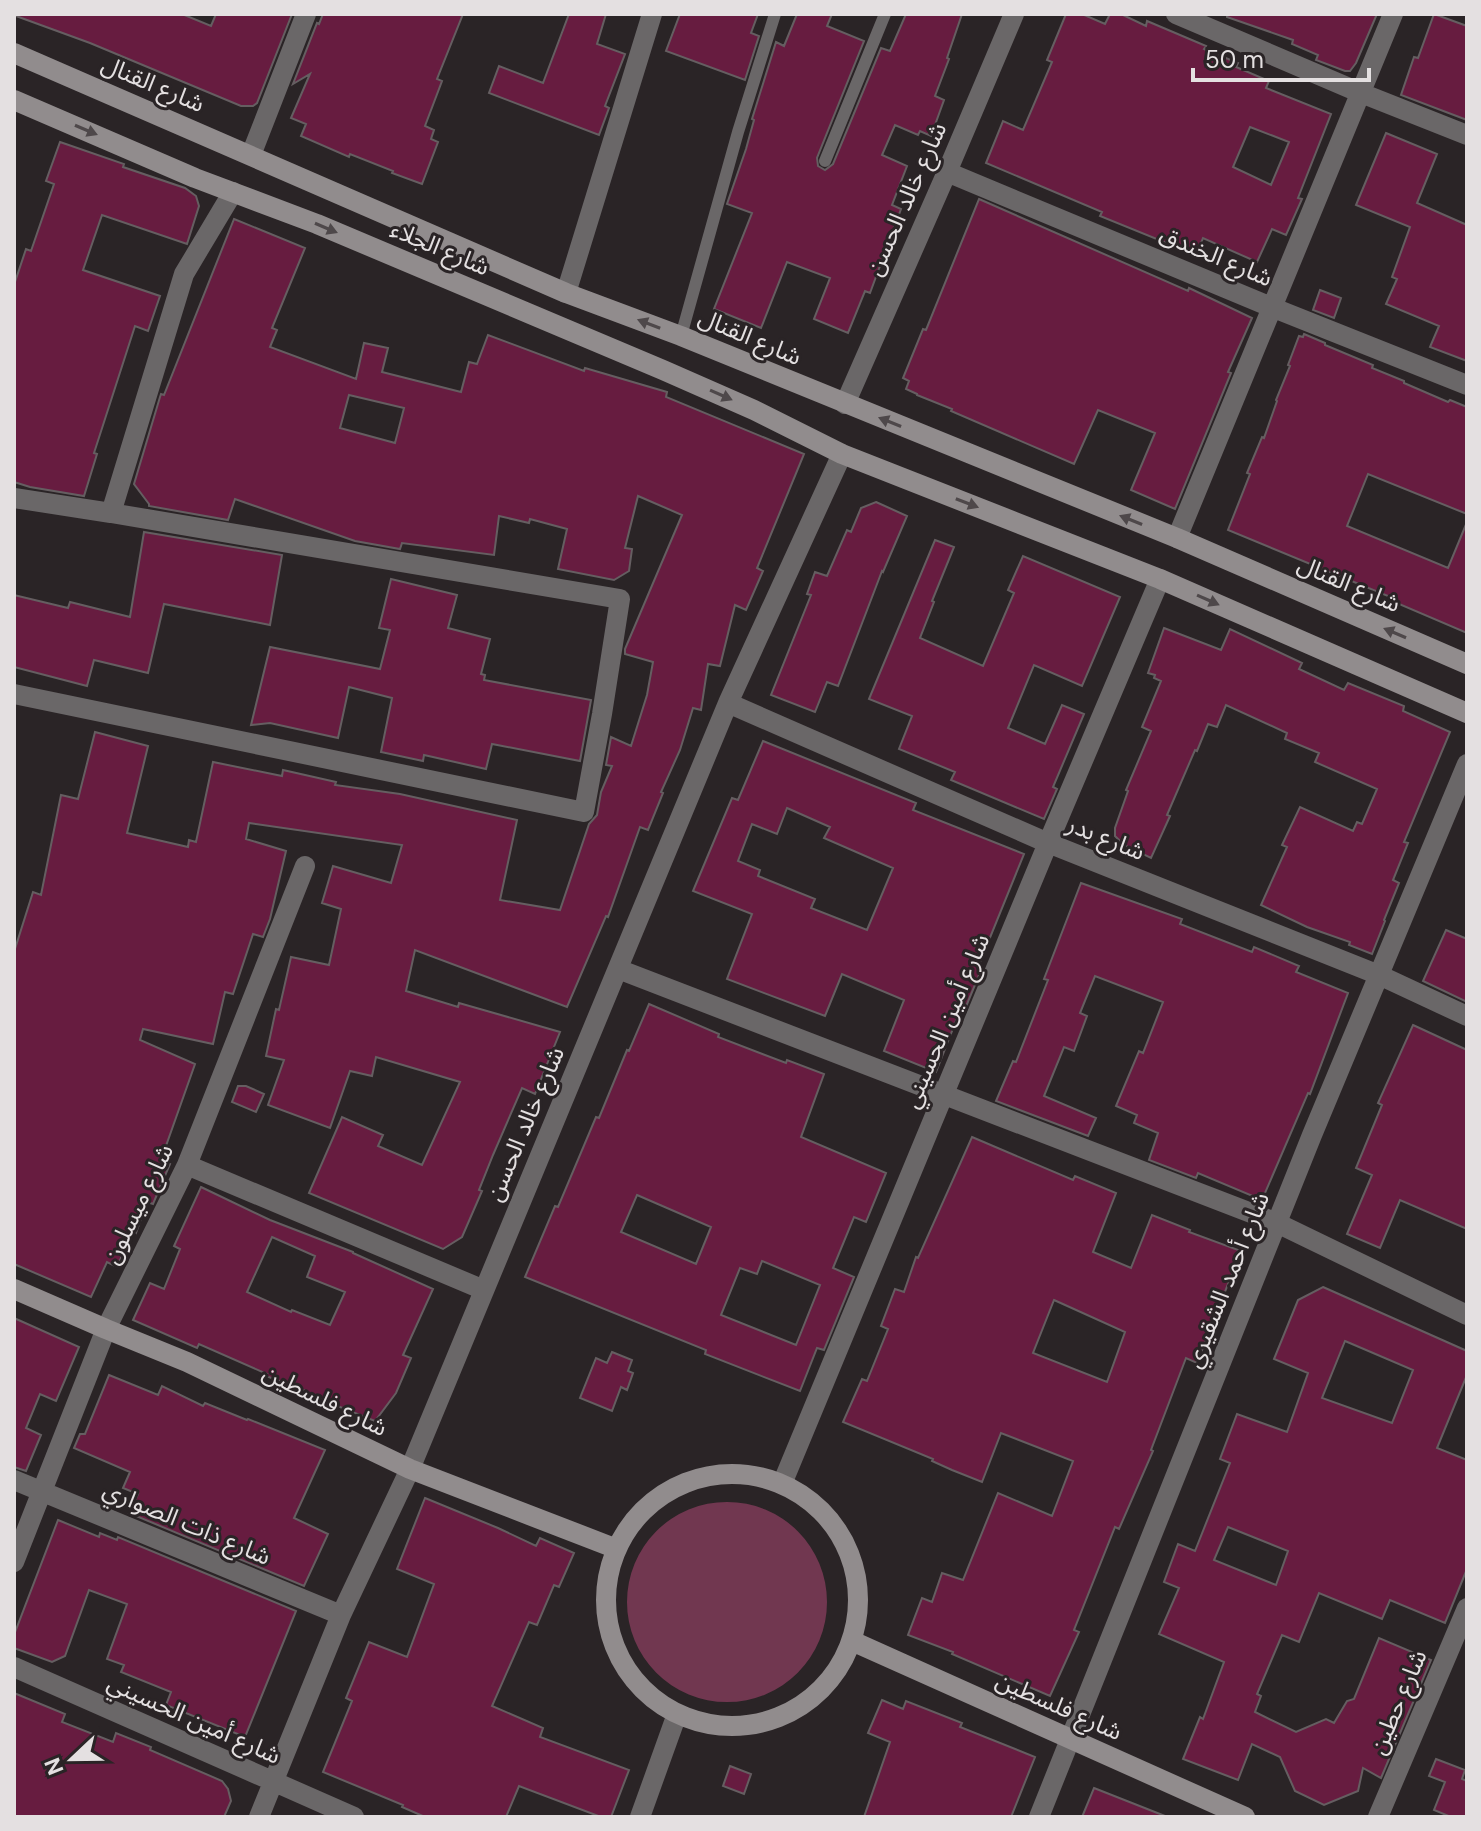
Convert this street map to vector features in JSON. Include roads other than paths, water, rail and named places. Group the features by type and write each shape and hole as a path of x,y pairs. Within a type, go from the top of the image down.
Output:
{"main road":[{"name":"شارع القنال","path":"14,53 566,293 681,336 1177,538 1467,664"},
{"name":"شارع الجلاء","path":"14,100 663,370 754,410 842,454"},
{"path":"842,454 1160,579 1467,713"},
{"name":"شارع فلسطين","path":"14,1289 187,1362 410,1469 617,1549"},
{"path":"746,1474 782,1484 812,1502 824,1514 850,1553 858,1583 858,1615 852,1641 841,1666 829,1682 799,1709 760,1724 719,1726 677,1714 640,1687 615,1648 606,1602 610,1569 617,1549 635,1519 649,1505 685,1483 705,1477 746,1474"},
{"name":"شارع فلسطين","path":"852,1641 1245,1817"}],"street":[{"path":"251,155 306,14"},
{"path":"566,293 652,14"},
{"name":"شارع خالد الحسن","path":"845,404 1014,14"},
{"path":"1176,14 1467,135"},
{"path":"1177,538 1393,14"},
{"name":"شارع الخندق","path":"947,172 1467,385"},
{"path":"111,513 184,274 233,192"},
{"name":"شارع خالد الحسن","path":"259,1817 341,1615 410,1469 728,703 842,454"},
{"path":"14,498 620,599 584,812 14,694"},
{"name":"شارع أمين الحسيني","path":"782,1484 1160,579"},
{"name":"شارع بدر","path":"728,703 1048,843 1379,975 1467,1016"},
{"name":"شارع أحمد الشقيري","path":"1039,1817 1277,1223 1467,764"},
{"name":"شارع ميسلون","path":"14,1562 106,1329 187,1165 305,866"},
{"path":"618,969 1277,1223 1467,1315"},
{"path":"187,1165 484,1290"},
{"name":"شارع ذات الصواري","path":"14,1480 341,1615"},
{"name":"شارع حطين","path":"1378,1817 1467,1608"},
{"name":"شارع أمين الحسيني","path":"14,1667 354,1817"},
{"path":"640,1817 677,1714"}],"lane":[{"path":"681,336 738,132 775,14"},
{"path":"825,161 885,14"}]}
